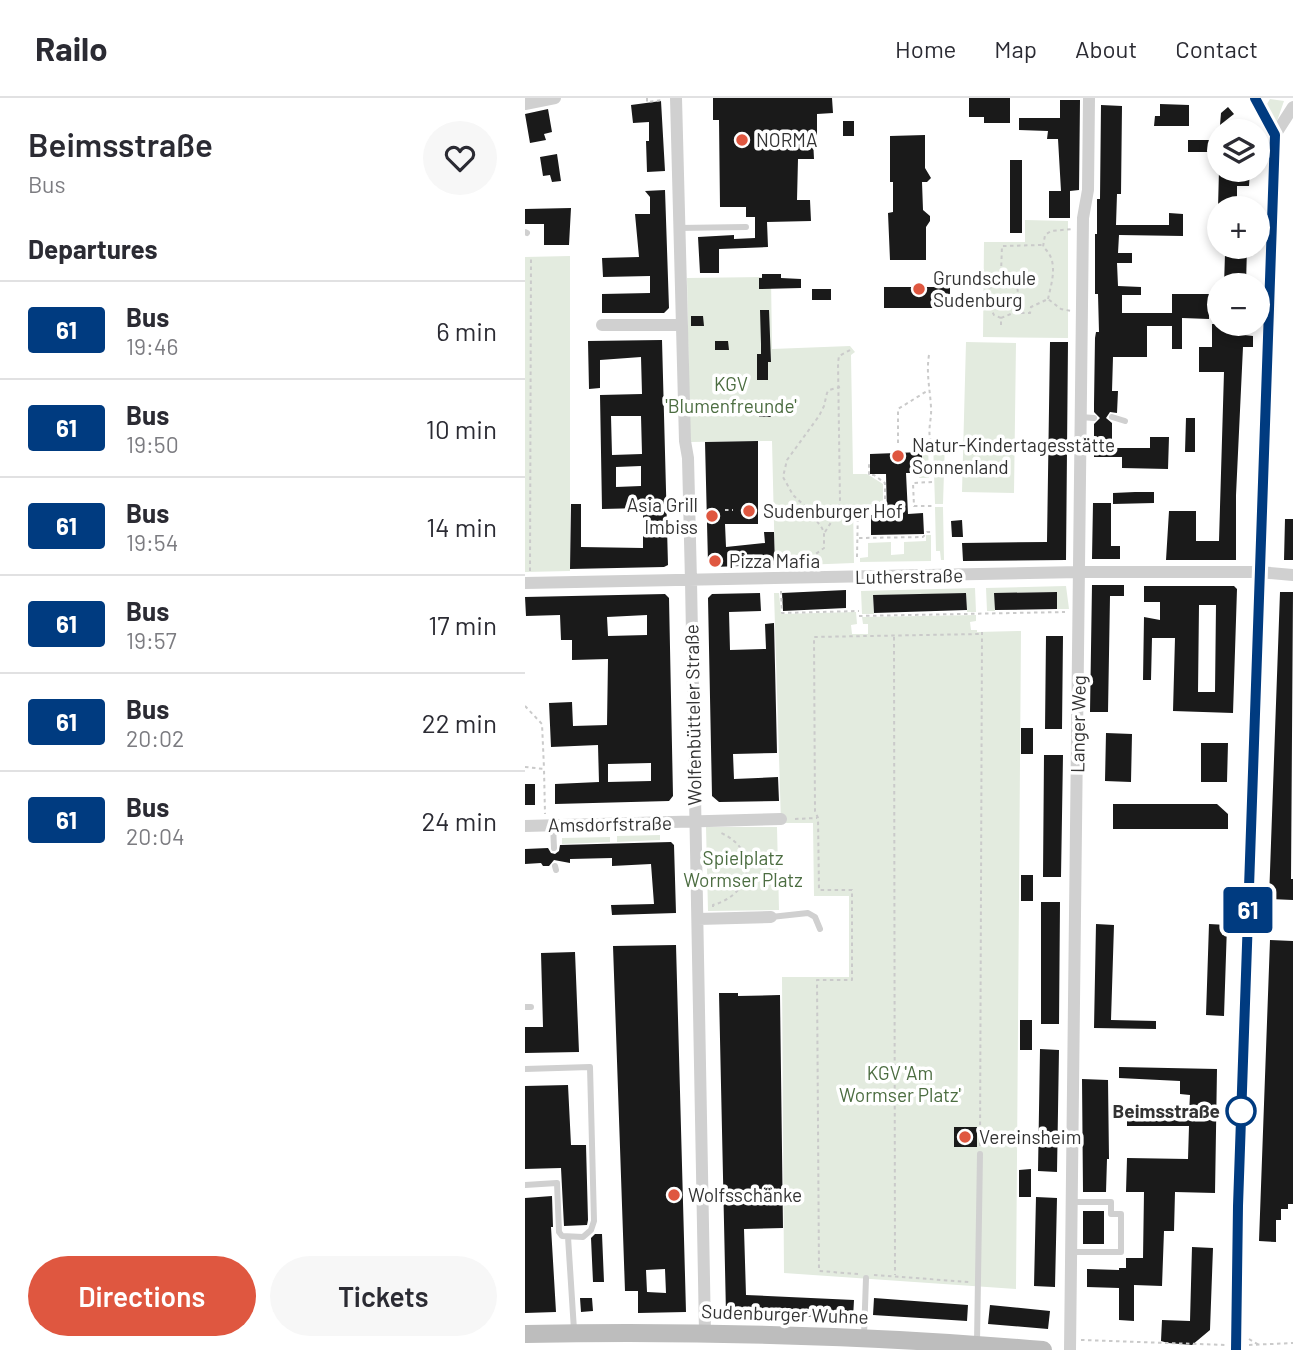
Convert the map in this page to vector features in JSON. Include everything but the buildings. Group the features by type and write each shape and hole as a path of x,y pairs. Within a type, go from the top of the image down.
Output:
{"main road":[{"name":"Sudenburger Wuhne","path":"525,1334 705,1333 864,1338 1042,1350"}],"street":[{"path":"525,104 555,98"},
{"name":"Wolfenbütteler Straße","path":"676,98 691,581 705,1333"},
{"name":"Langer Weg","path":"1074,1345 1071,1202 1080,612 1080,418 1083,229 1089,190 1089,98"},
{"path":"1236,1350 1238,1206 1275,135 1255,98"},
{"path":"1275,135 1293,107"},
{"path":"602,325 682,325"},
{"name":"Lutherstraße","path":"527,583 1080,572 1259,572 1293,575"},
{"name":"Amsdorfstraße","path":"525,826 781,819"},
{"path":"698,919 771,917"}],"lane":[{"path":"679,228 746,228"},
{"path":"1112,417 1125,421"},
{"path":"1080,418 1094,418"},
{"path":"549,826 554,848"},
{"path":"771,917 808,913 815,917 820,929"},
{"path":"525,1069 590,1067 594,1224 585,1236 561,1235 557,1183 525,1185"},
{"path":"977,1344 980,1154"},
{"path":"1071,1202 1111,1202 1111,1214 1121,1214 1121,1252 1071,1252"},
{"path":"568,1237 574,1333"},
{"path":"864,1338 866,1278"}],"path":[{"path":"647,98 647,102 661,100"},
{"path":"1048,299 1053,260 1043,245 1045,235 1052,230 1083,229"},
{"path":"1001,275 1002,246 1043,245"},
{"path":"527,583 531,258"},
{"path":"1001,318 992,312 990,302 993,279 1001,275 1012,277 1017,284 1017,302 1013,313"},
{"path":"1048,299 1063,310 1083,311"},
{"path":"1001,318 1013,313 1030,313 1031,307 1048,299"},
{"path":"1001,318 1001,325"},
{"path":"814,565 813,556 824,548 824,533 837,513 840,502 839,356 852,349"},
{"path":"929,355 928,390 931,413 928,428 931,442"},
{"path":"824,533 807,508 793,495 783,477 787,460 819,416 827,393 839,387"},
{"path":"898,443 897,410 928,390"},
{"path":"912,443 913,453"},
{"path":"857,557 857,507 885,506 885,483 874,475 869,475 869,461"},
{"path":"932,482 913,483 913,506 932,506"},
{"path":"907,495 913,495"},
{"path":"725,510 733,510"},
{"path":"858,538 923,537 927,532 933,532"},
{"path":"781,590 782,613 859,611"},
{"path":"859,616 1080,612"},
{"path":"978,1282 819,1271 817,980 852,980 852,890 819,890 818,818 815,811 814,637 982,633 980,1154"},
{"path":"894,636 895,1276"},
{"path":"525,706 542,724 549,826"},
{"path":"525,767 544,769"},
{"path":"781,819 818,818"},
{"path":"711,821 711,829 736,842 745,859 746,872 744,884 732,898 713,905 712,919"},
{"path":"1247,1338 1260,1345"},
{"path":"1074,1345 1215,1345 1215,1339"},
{"path":"1250,1345 1293,1343"}],"green space":[{"path":"1270,99 1284,101 1277,121 1271,120 1267,104"},
{"path":"1025,220 1068,221 1068,338 983,337 984,242 1025,242"},
{"path":"570,256 570,571 525,572 525,257"},
{"name":"KGV 'Blumenfreunde'","path":"771,277 772,349 850,346 855,352 851,355 853,474 867,474 883,484 883,504 853,505 854,563 775,566 772,441 690,442 687,278"},
{"path":"966,342 1016,343 1014,493 962,492"},
{"path":"933,440 945,440 943,504 935,504"},
{"path":"928,444 929,478 919,478 919,473 922,472 922,445"},
{"path":"935,507 943,507 944,560 941,560 940,551 936,551"},
{"path":"926,535 931,535 931,561 860,562 860,558 868,557 868,543 891,542 891,555 904,554 904,542 926,541"},
{"path":"1066,586 1069,609 1057,609 1057,592 995,593 995,611 987,611 986,588"},
{"path":"975,588 976,612 967,612 966,593 873,596 874,614 862,614 861,591"},
{"name":"KGV 'Am Wormser Platz'","path":"774,593 779,593 781,614 856,612 857,624 851,625 852,634 868,634 868,624 863,624 862,617 976,615 976,621 970,622 971,630 1021,631 1016,1289 784,1273 782,977 849,977 849,896 814,896 813,823 781,823"},
{"name":"Spielplatz Wormser Platz","path":"706,827 777,827 779,910 708,911"},
{"path":"660,835 660,840 617,842 617,836"},
{"path":"610,837 610,842 562,844 562,838"}],"bus line":[{"name":"61","path":"1236,1350 1238,1206 1275,135 1255,98"}],"place":[{"name":"NORMA","path":"742,140"},
{"name":"Grundschule Sudenburg","path":"919,289"},
{"name":"Natur-Kindertagesstätte Sonnenland","path":"898,456"},
{"name":"Sudenburger Hof","path":"749,511"},
{"name":"Asia Grill Imbiss","path":"712,516"},
{"name":"Pizza Mafia","path":"715,561"},
{"name":"Beimsstraße","path":"1241,1111"},
{"name":"Vereinsheim","path":"965,1137"},
{"name":"Wolfsschänke","path":"674,1195"}]}
